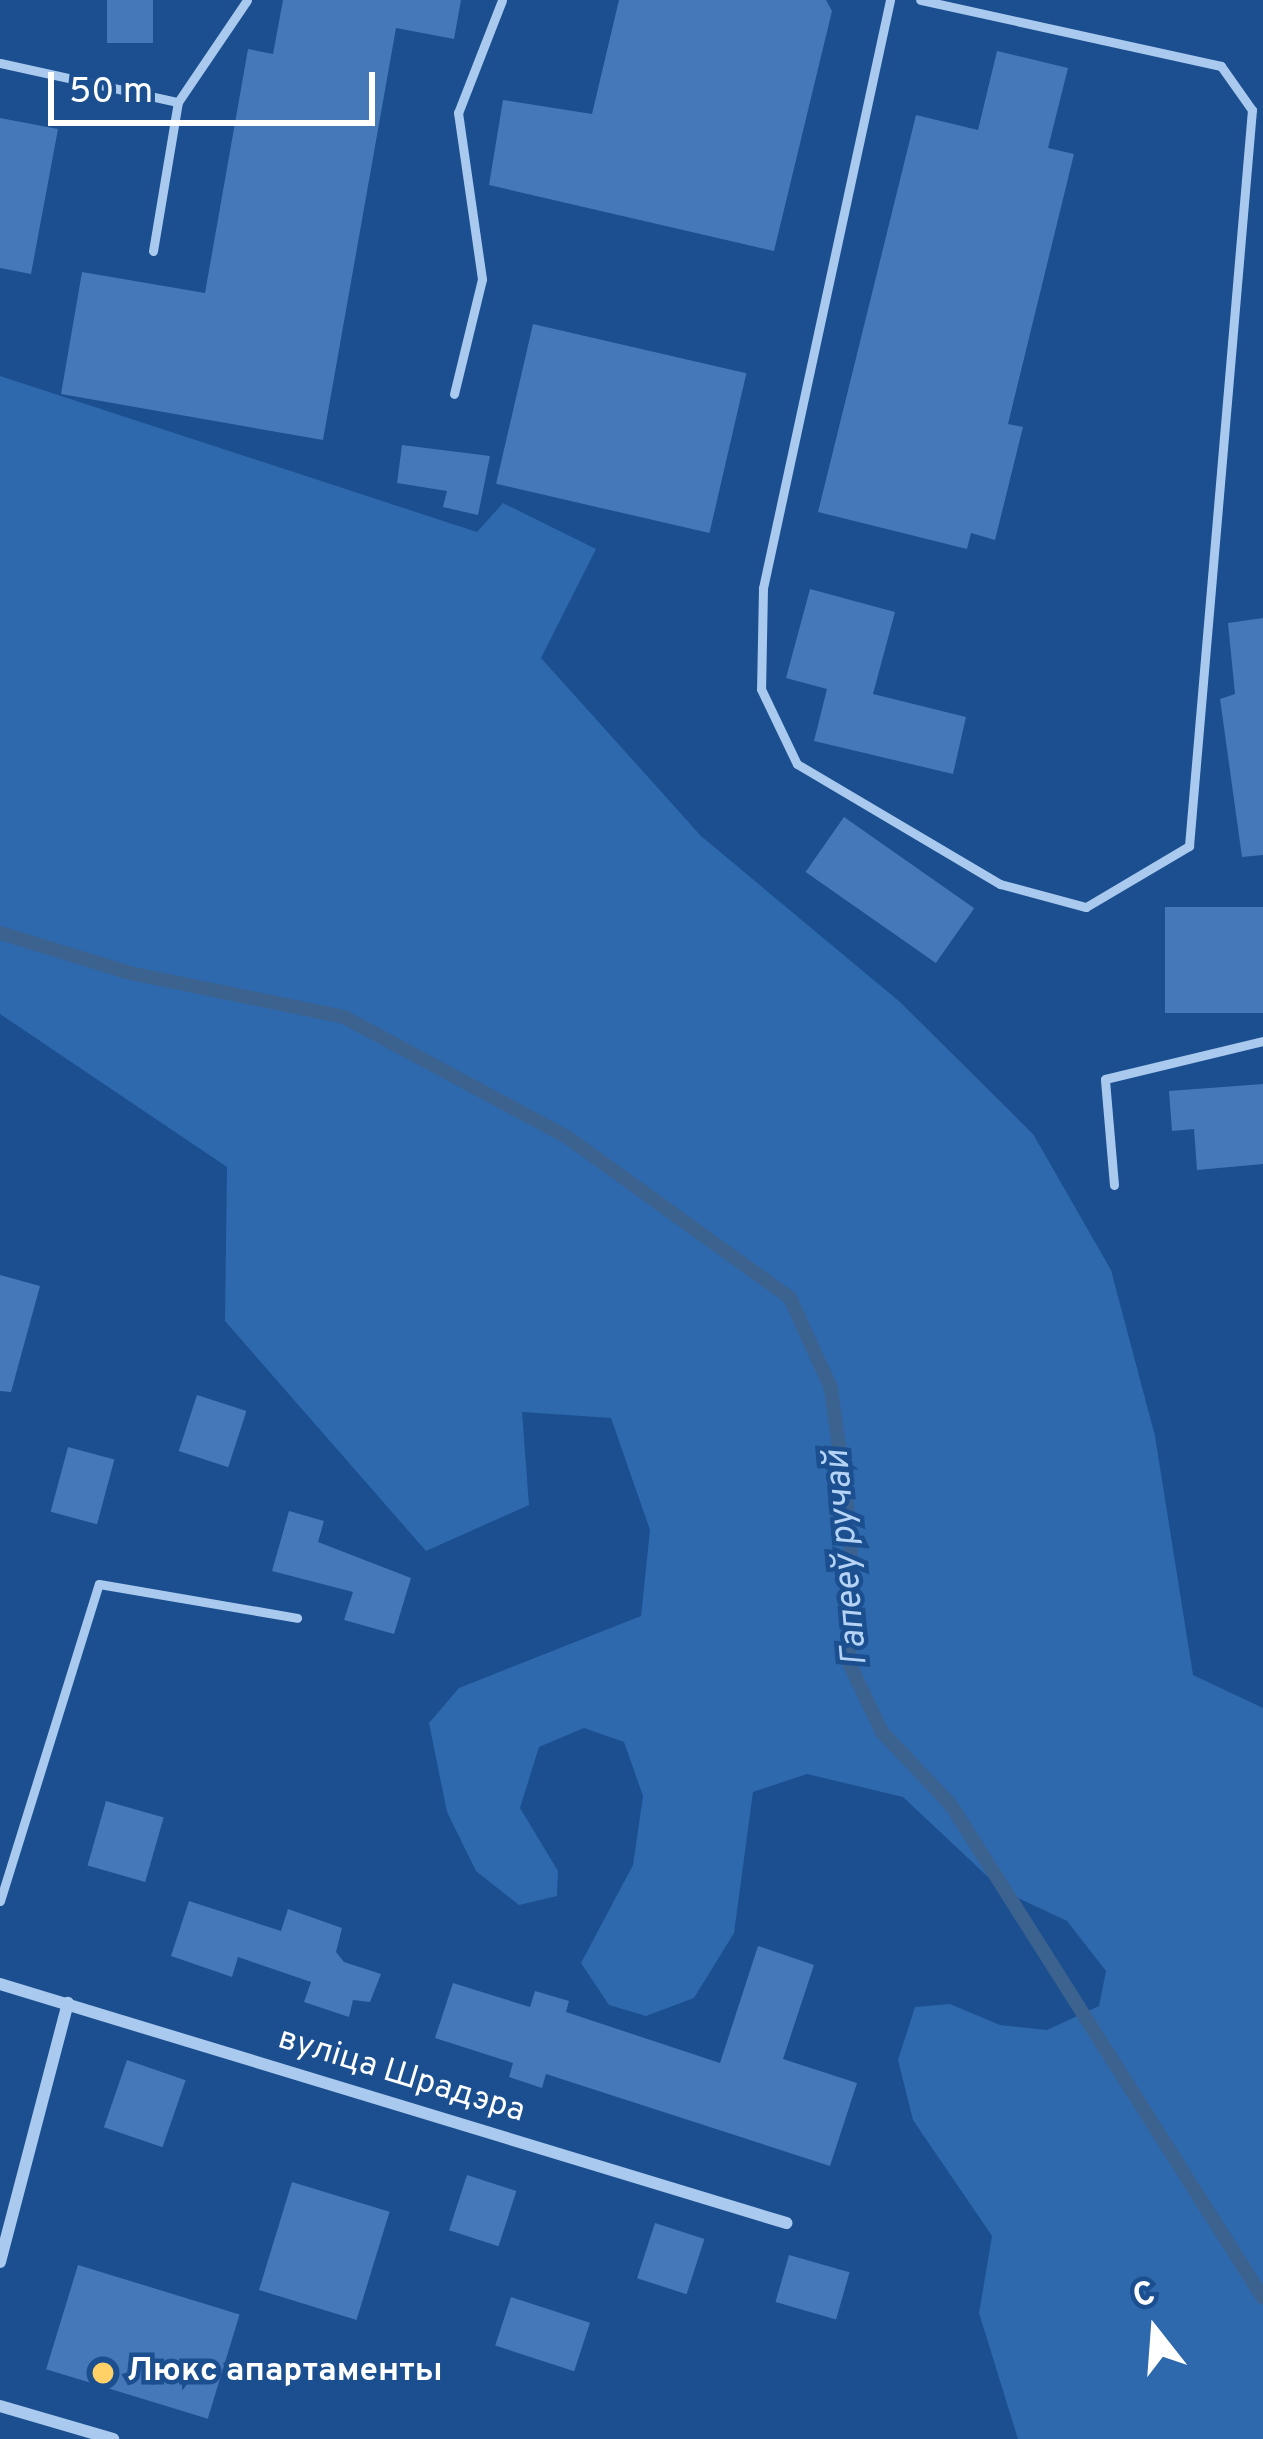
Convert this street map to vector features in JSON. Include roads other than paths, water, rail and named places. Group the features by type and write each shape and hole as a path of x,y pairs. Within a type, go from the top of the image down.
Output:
{"street":[{"name":"вуліца Шрадэра","path":"0,1984 786,2223"},
{"path":"0,2262 68,2003"},
{"path":"0,2407 113,2439"}],"lane":[{"path":"153,251 178,102 247,0"},
{"path":"454,394 482,279 458,113 502,0"},
{"path":"890,0 763,588 761,689 797,764 1000,884 1085,908 1189,846 1252,110 1220,66 920,0"},
{"path":"0,63 178,102"},
{"path":"1114,1185 1105,1079 1263,1041"},
{"path":"0,1900 99,1584 297,1618"}],"waterway":[{"name":"Гапееў ручай","path":"0,933 130,973 344,1017 567,1137 790,1298 831,1388 851,1536 849,1663 882,1732 951,1805 1263,2298"}],"place":[{"name":"Люкс апартаменты","path":"103,2373"}]}
